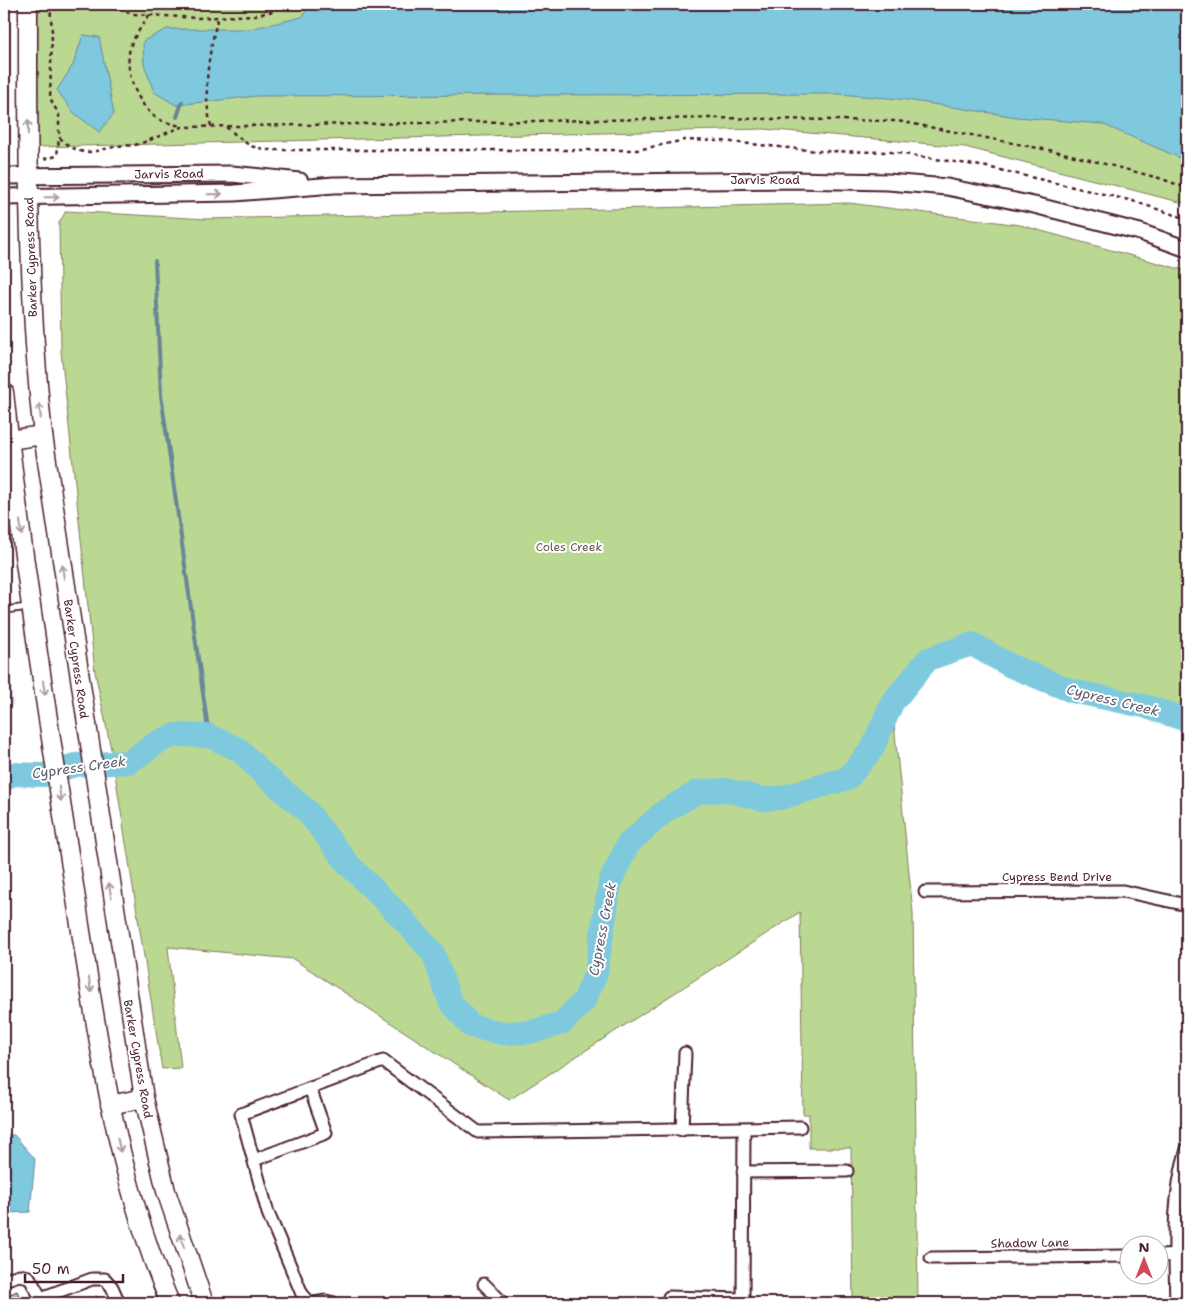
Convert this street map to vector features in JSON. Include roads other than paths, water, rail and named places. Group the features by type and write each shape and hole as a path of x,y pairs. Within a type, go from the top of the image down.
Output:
{"main road":[{"name":"Barker Cypress Road","path":"28,4 28,197 35,366 43,435 118,938 144,1098 166,1190 204,1303"},
{"path":"4,392 6,439 52,746 110,1105 126,1178 149,1254 170,1303"},
{"path":"6,439 43,435"},
{"path":"110,1105 144,1098"}],"street":[{"name":"Jarvis Road","path":"4,176 232,174 334,185"},
{"name":"Jarvis Road","path":"4,197 235,193 334,185 792,180 888,182 947,187 1034,205 1140,232 1187,249"},
{"name":"Cypress Bend Drive","path":"925,892 1123,890 1187,905"},
{"path":"682,1130 685,1053"},
{"path":"334,1303 326,1301 312,1303 302,1294 268,1213 241,1114 383,1061 478,1132 800,1127"},
{"path":"254,1160 326,1133 310,1088"},
{"path":"669,1297 744,1301 744,1129"},
{"path":"1176,1303 1176,1208 1180,1177 1187,1149"},
{"path":"743,1172 846,1171"},
{"path":"1168,1255 1187,1255"},
{"name":"Shadow Lane","path":"931,1258 1118,1256"},
{"path":"4,1280 19,1275 29,1277 41,1298 92,1280 105,1279 112,1287 119,1303"},
{"path":"484,1284 503,1303"}],"lane":[{"path":"4,610 32,607"}],"water":[{"path":"310,4 1187,4 1187,161 1102,124 1017,117 900,99 839,94 257,96 176,105 154,92 144,64 143,41 167,29 250,29 302,17"},
{"path":"83,35 99,37 114,114 99,132 73,112 57,90 73,65"},
{"path":"4,1135 14,1135 35,1159 30,1212 4,1213"}],"waterway":[{"path":"177,117 182,102"},
{"path":"155,261 161,395 209,736"},
{"name":"Cypress Creek","path":"4,779 12,774 43,775 75,765 129,762 158,742 175,735 209,736 240,750 261,772 306,810 349,865 401,917 433,953 450,1001 471,1026 502,1033 531,1032 562,1023 584,1001 596,973 610,882 628,844 665,811 697,792 725,790 762,799 780,798 848,778 872,749 892,703 928,659 972,644 1011,666 1072,691 1144,706 1187,720"}],"park label":[{"name":"Coles Creek","path":"569,547"}]}
